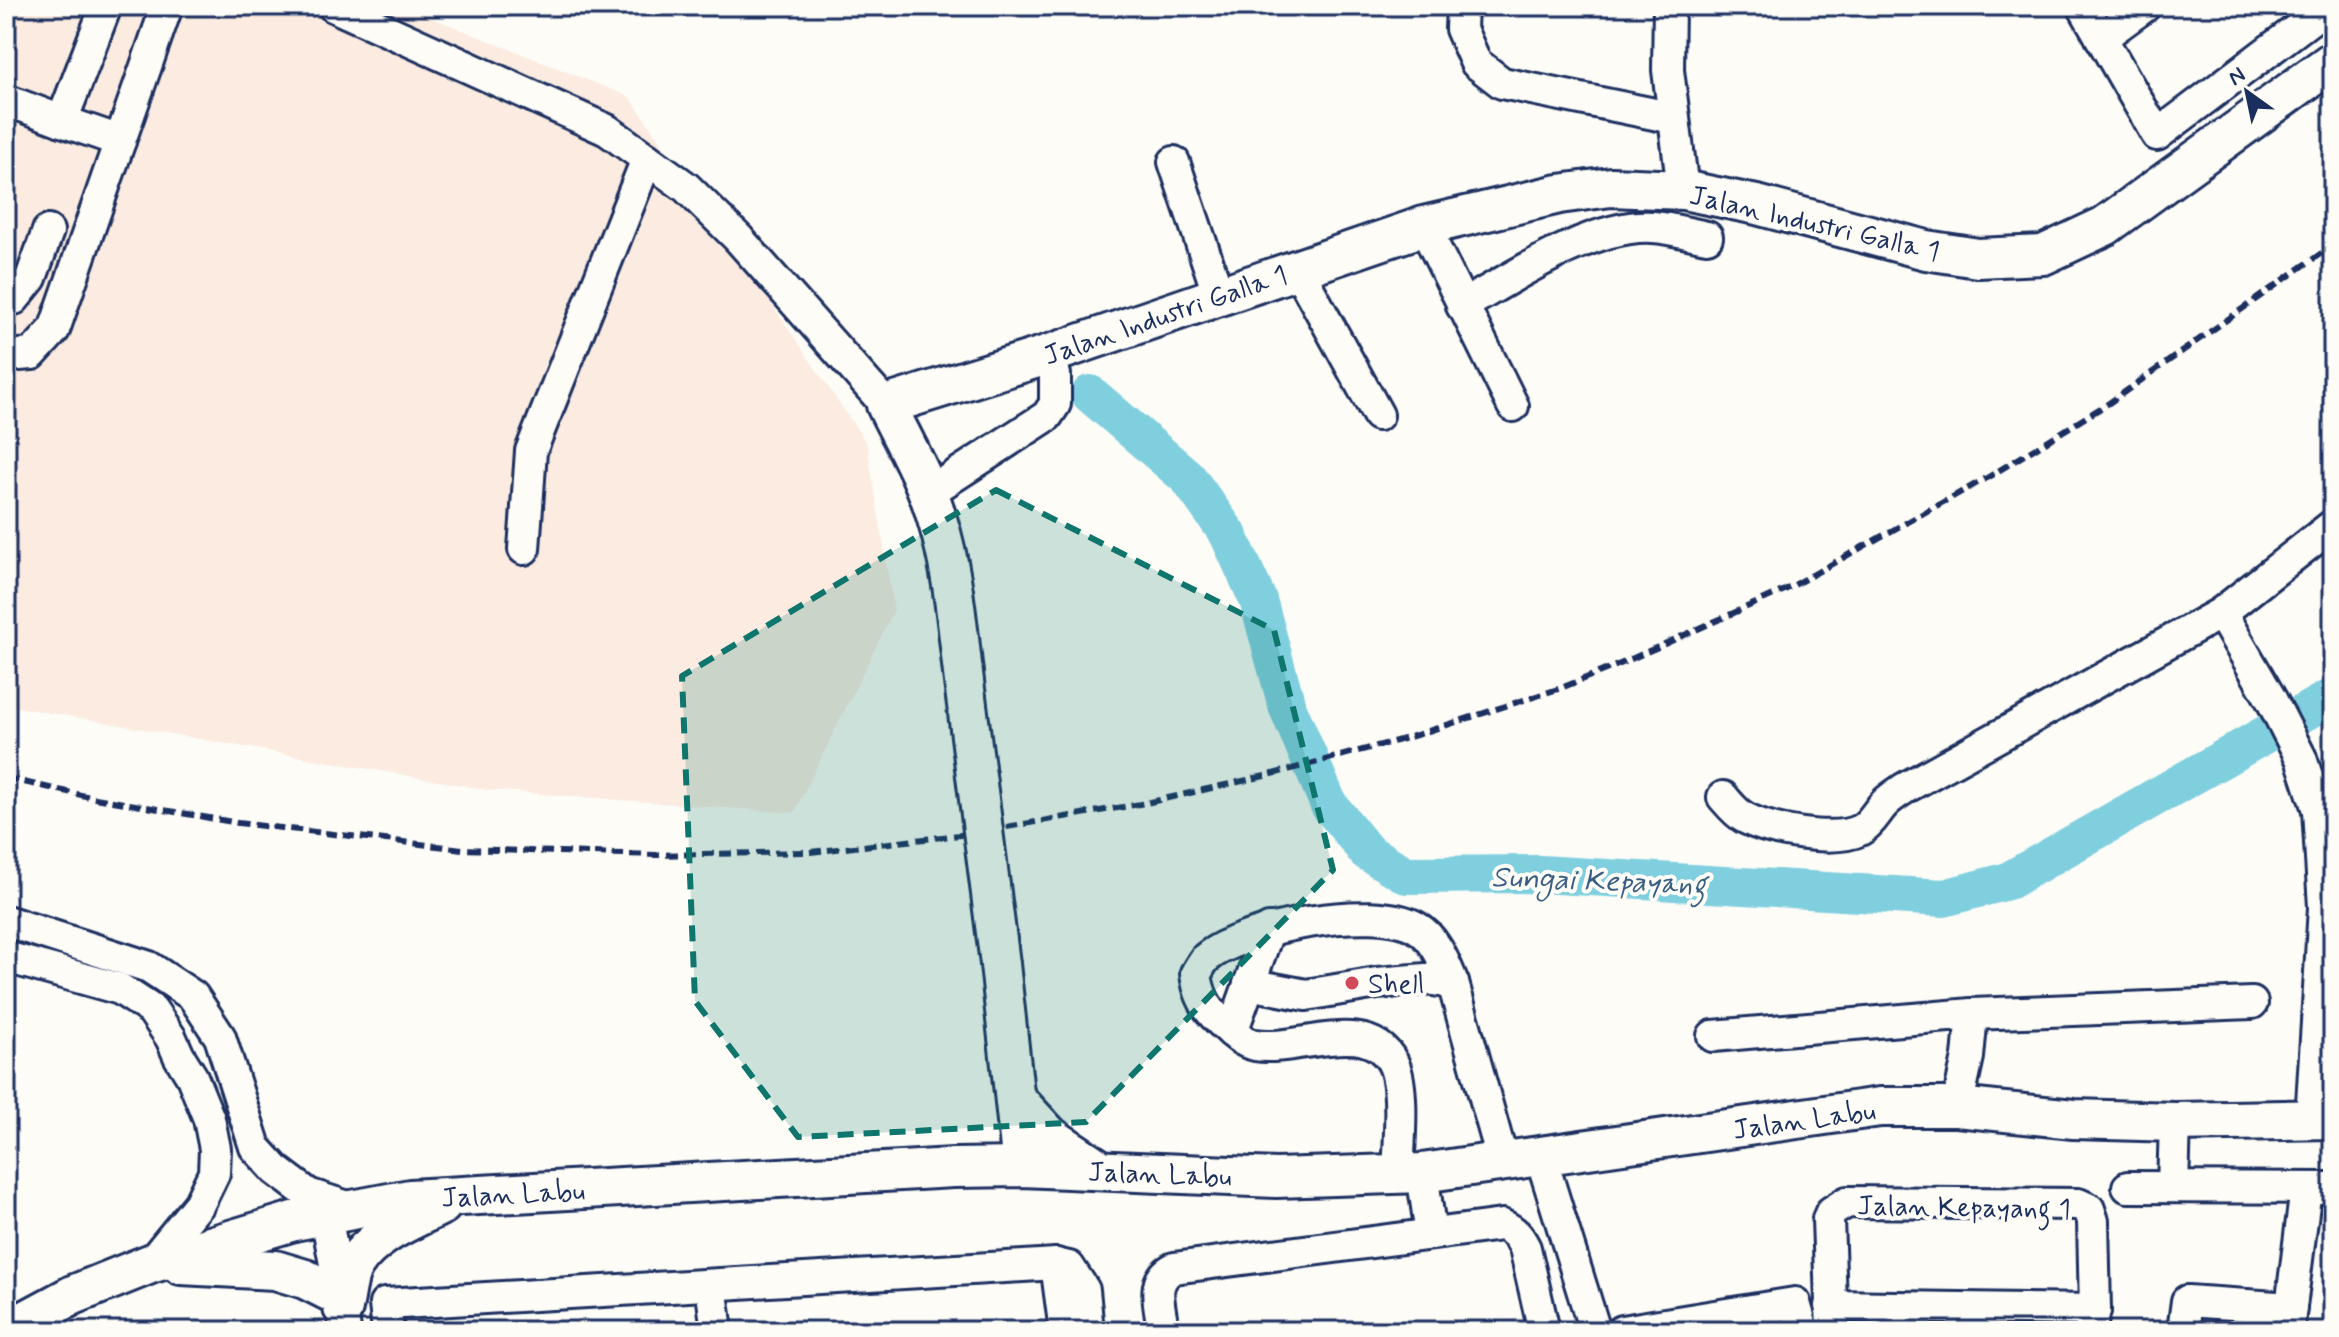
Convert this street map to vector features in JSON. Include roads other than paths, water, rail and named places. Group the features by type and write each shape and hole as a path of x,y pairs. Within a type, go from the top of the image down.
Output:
{"main road":[{"name":"Jalan Industri Galla 1","path":"886,405 1050,354 1424,226 1559,194 1611,187 1683,190 1757,205 1926,250 1978,258 2043,255 2105,226 2333,61"},
{"path":"886,405 928,493 950,569 1000,964 1022,1167"},
{"name":"Jalan Labu","path":"6,1331 73,1295 150,1264 279,1225 410,1199 953,1168 1022,1167 1276,1178 1410,1173 1880,1107 1957,1107 2074,1119 2175,1122 2322,1119"},
{"path":"953,1168 1016,1108"},
{"path":"1016,1108 1050,1136 1103,1171"},
{"path":"150,1264 275,1270 305,1279 343,1312 353,1266 369,1249 391,1231 462,1195"}],"street":[{"path":"62,121 106,6"},
{"path":"6,356 32,354 54,330 167,6"},
{"path":"333,6 607,130 686,187 738,238 886,405"},
{"path":"1462,6 1461,29 1476,63 1502,83 1674,118"},
{"path":"1669,6 1668,70 1683,190"},
{"path":"2083,6 2157,135 2314,10"},
{"path":"2101,38 2145,6"},
{"path":"6,100 120,141"},
{"path":"524,549 531,451 647,159"},
{"path":"1174,162 1219,296"},
{"path":"1424,226 1513,406"},
{"path":"1462,306 1530,266 1601,233 1651,226 1707,237"},
{"path":"6,300 14,299 31,278 48,231"},
{"path":"1297,268 1378,415"},
{"path":"928,493 1047,416 1055,404 1055,375 1050,354"},
{"path":"1723,797 1742,816 1754,822 1823,837 1852,833 1871,823 1887,801 1905,788 2221,613 2333,525"},
{"path":"2221,613 2301,758 2326,828 2322,1119"},
{"path":"1431,1234 1410,1173 1398,1080 1394,1065 1384,1051 1369,1041 1351,1037 1272,1047 1252,1045 1211,1013 1198,990 1196,973 1206,958 1269,929 1351,917 1387,919 1416,926 1431,940 1453,983 1503,1162"},
{"path":"6,921 149,967 193,996 220,1037 255,1147 276,1170 308,1194 340,1212 343,1312"},
{"path":"1232,1032 1269,929"},
{"path":"6,957 120,989 152,1010 192,1077 209,1119 215,1149 214,1173 199,1204 150,1264"},
{"path":"1249,984 1306,995 1377,983 1426,979 1453,983"},
{"path":"1713,1036 1972,1014 2252,1003"},
{"path":"1957,1107 1968,1057 1972,1014"},
{"path":"2173,1187 2175,1122"},
{"path":"1541,1157 1595,1331"},
{"path":"2128,1187 2319,1188 2290,1320 2187,1301 2183,1331"},
{"name":"Jalan Kepayang 1","path":"1831,1319 1828,1219 1847,1202 2078,1204 2089,1209 2093,1221 2092,1320"},
{"path":"1162,1323 1157,1285 1161,1277 1174,1268 1502,1225 1520,1237 1525,1248 1544,1331"},
{"path":"1056,1264 1065,1331"},
{"path":"386,1318 711,1285 1056,1264 1069,1267 1084,1290 1088,1331"},
{"path":"711,1285 717,1331"},
{"path":"1622,1331 1799,1317"},
{"path":"1831,1319 2092,1320"}],"waterway":[{"name":"Sungai Kepayang","path":"1090,394 1188,478 1228,534 1258,600 1287,706 1329,805 1367,852 1406,875 1540,874 1944,898 2008,881 2333,696"}],"railway":[{"path":"6,778 90,797 238,823 463,849 656,855 810,852 960,835 1146,803 1269,775 1407,738 1561,688 1787,589 1990,476 2109,403 2333,245"}],"place":[{"name":"Shell","path":"1352,983"}]}
